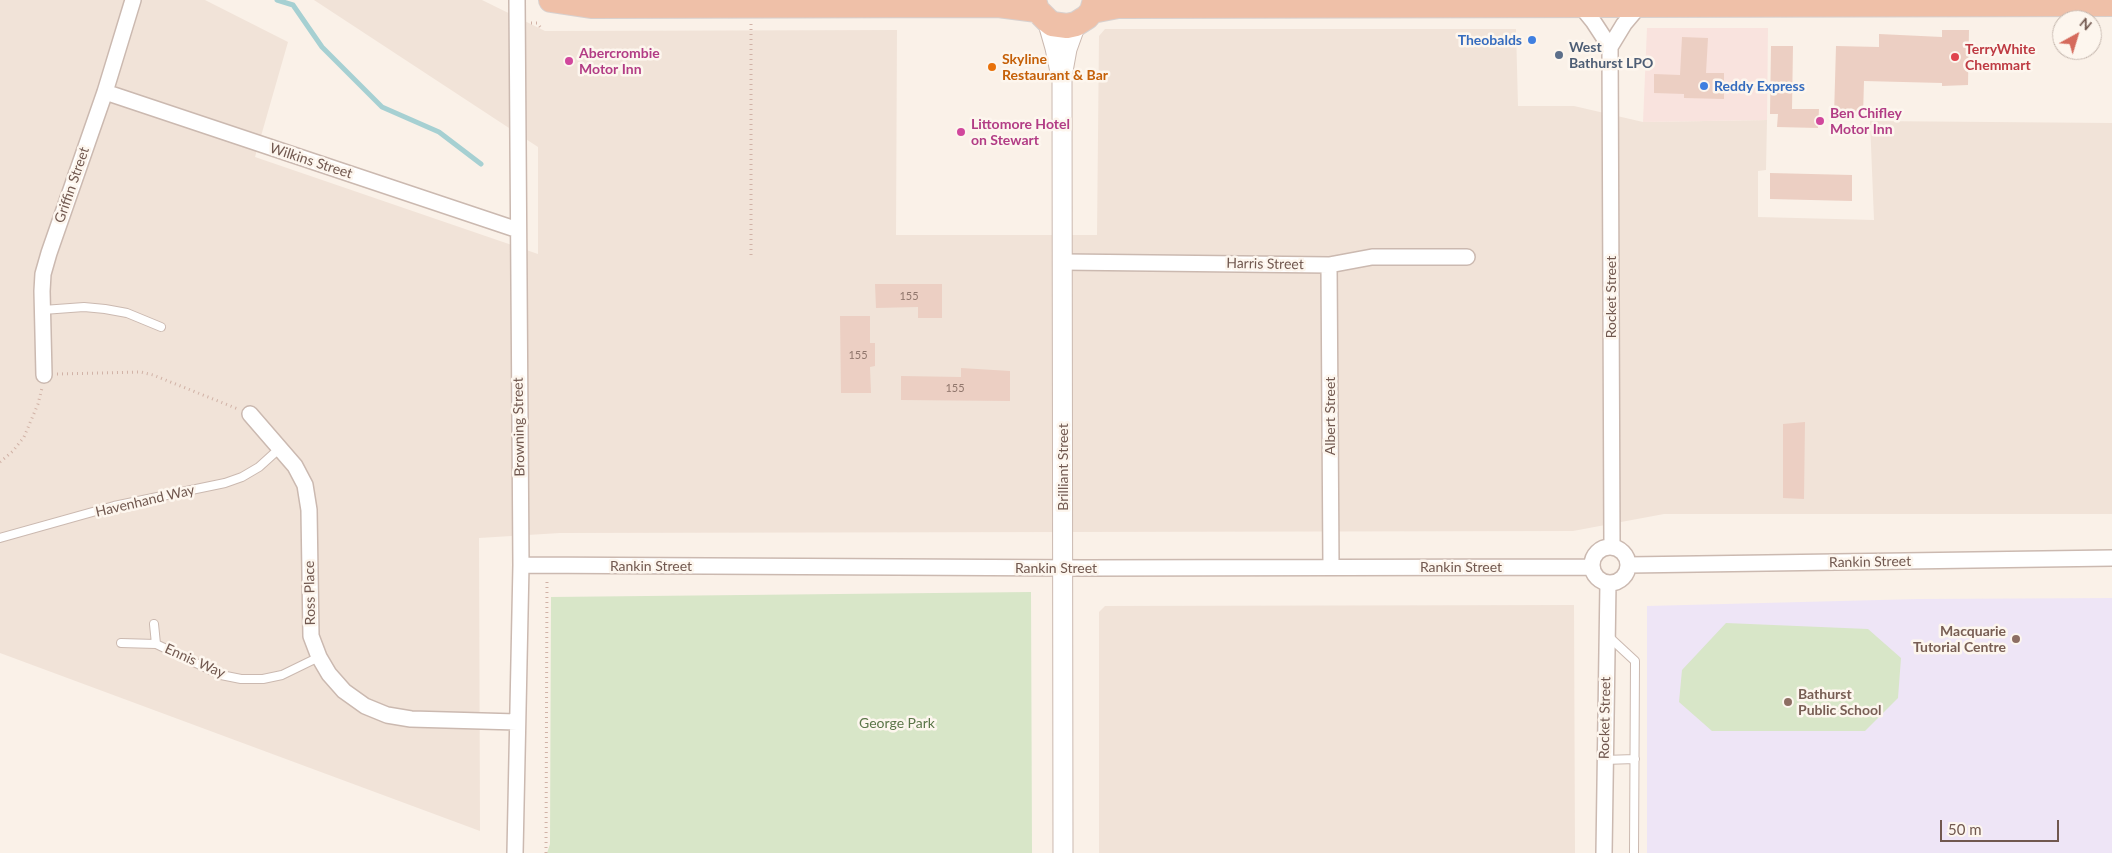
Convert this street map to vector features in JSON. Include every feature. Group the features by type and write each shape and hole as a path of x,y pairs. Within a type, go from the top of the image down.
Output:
{"highway":[{"path":"551,0 591,6 998,5 1040,10 1058,25 1088,12 1118,6 1580,6 1609,3 1640,5 1867,2 2112,4"}],"street":[{"name":"Griffin Street","path":"44,375 43,274 105,92 133,0"},
{"name":"Browning Street","path":"515,853 521,565 517,0"},
{"path":"1580,6 1594,21 1610,47 1624,24 1640,5"},
{"name":"Brilliant Street","path":"1040,10 1062,81"},
{"name":"Brilliant Street","path":"1063,853 1062,81 1067,49 1088,12"},
{"name":"Rocket Street","path":"1610,47 1612,547"},
{"name":"Wilkins Street","path":"105,92 518,230"},
{"name":"Harris Street","path":"1063,262 1329,265 1372,257 1467,257"},
{"name":"Albert Street","path":"1329,265 1330,567"},
{"name":"Ross Place","path":"250,414 295,466 305,486 309,510 309,618 311,636 319,657 329,674 344,691 365,706 387,715 411,719 517,722"},
{"path":"1612,547 1622,551 1629,565 1623,579 1613,584 1608,584 1597,578 1592,567 1596,555 1606,548 1612,547"},
{"name":"Rankin Street","path":"1629,565 2112,558"},
{"name":"Rankin Street","path":"521,565 1592,567"},
{"name":"Rocket Street","path":"1604,853 1608,584"}],"lane":[{"path":"43,310 84,307 105,309 127,313 161,327"},
{"name":"Havenhand Way","path":"0,538 114,506 225,483 242,477 259,467 281,448"},
{"name":"Ennis Way","path":"154,624 156,644"},
{"path":"1607,635 1635,661 1634,853"},
{"name":"Ennis Way","path":"121,643 156,644 221,675 241,679 263,679 282,675 319,657"},
{"path":"1604,760 1635,759"}],"path":[{"path":"750,6 751,255"},
{"path":"0,462 13,451 31,423 38,404 44,375 141,372 154,374 250,414"},
{"path":"546,853 547,565"}],"shaded area":[{"path":"0,0 205,0 288,42 255,157 538,254 538,147 314,0 482,0 545,31 897,30 896,235 1097,235 1099,36 1105,29 1516,29 1518,106 1574,106 1643,122 1767,120 1766,170 1758,171 1758,217 1874,220 1870,121 2112,123 2112,514 1664,514 1573,531 560,533 479,538 480,831 0,653"},
{"path":"1647,28 1768,28 1767,120 1643,122"},
{"name":"Bathurst Public School","path":"2112,598 2112,853 1647,853 1647,606 1918,599"},
{"path":"1574,605 1575,853 1099,853 1099,612 1105,606"}],"green space":[{"name":"George Park","path":"1031,592 1032,853 547,853 550,844 551,597"},
{"path":"1726,623 1868,629 1901,658 1898,698 1865,731 1712,731 1679,702 1682,670"}],"building":[{"path":"1942,30 1969,30 1968,85 1942,86 1942,83 1864,81 1863,116 1834,116 1836,46 1879,47 1879,34 1942,37"},
{"path":"1682,37 1708,38 1706,73 1724,73 1724,99 1684,98 1684,94 1654,93 1654,74 1680,75"},
{"path":"1771,46 1793,46 1792,109 1819,109 1818,128 1777,127 1778,114 1770,114"},
{"path":"1770,173 1852,175 1852,201 1770,199"},
{"path":"875,284 942,284 942,318 918,318 918,307 876,308"},
{"path":"840,316 870,316 870,343 875,343 875,366 870,367 871,393 841,393"},
{"path":"961,368 1010,371 1010,401 901,400 901,376 961,377"},
{"path":"1805,422 1804,499 1783,498 1783,424"}],"waterway":[{"path":"277,0 293,5 322,47 382,107 439,132 481,164"}],"place":[{"name":"Theobalds","path":"1532,40"},
{"name":"West Bathurst LPO","path":"1559,55"},
{"name":"TerryWhite Chemmart","path":"1955,57"},
{"name":"Abercrombie Motor Inn","path":"569,61"},
{"name":"Skyline Restaurant & Bar","path":"992,67"},
{"name":"Reddy Express","path":"1704,86"},
{"name":"Ben Chifley Motor Inn","path":"1820,121"},
{"name":"Littomore Hotel on Stewart","path":"961,132"},
{"name":"Macquarie Tutorial Centre","path":"2016,639"},
{"name":"Bathurst Public School","path":"1788,702"}]}
